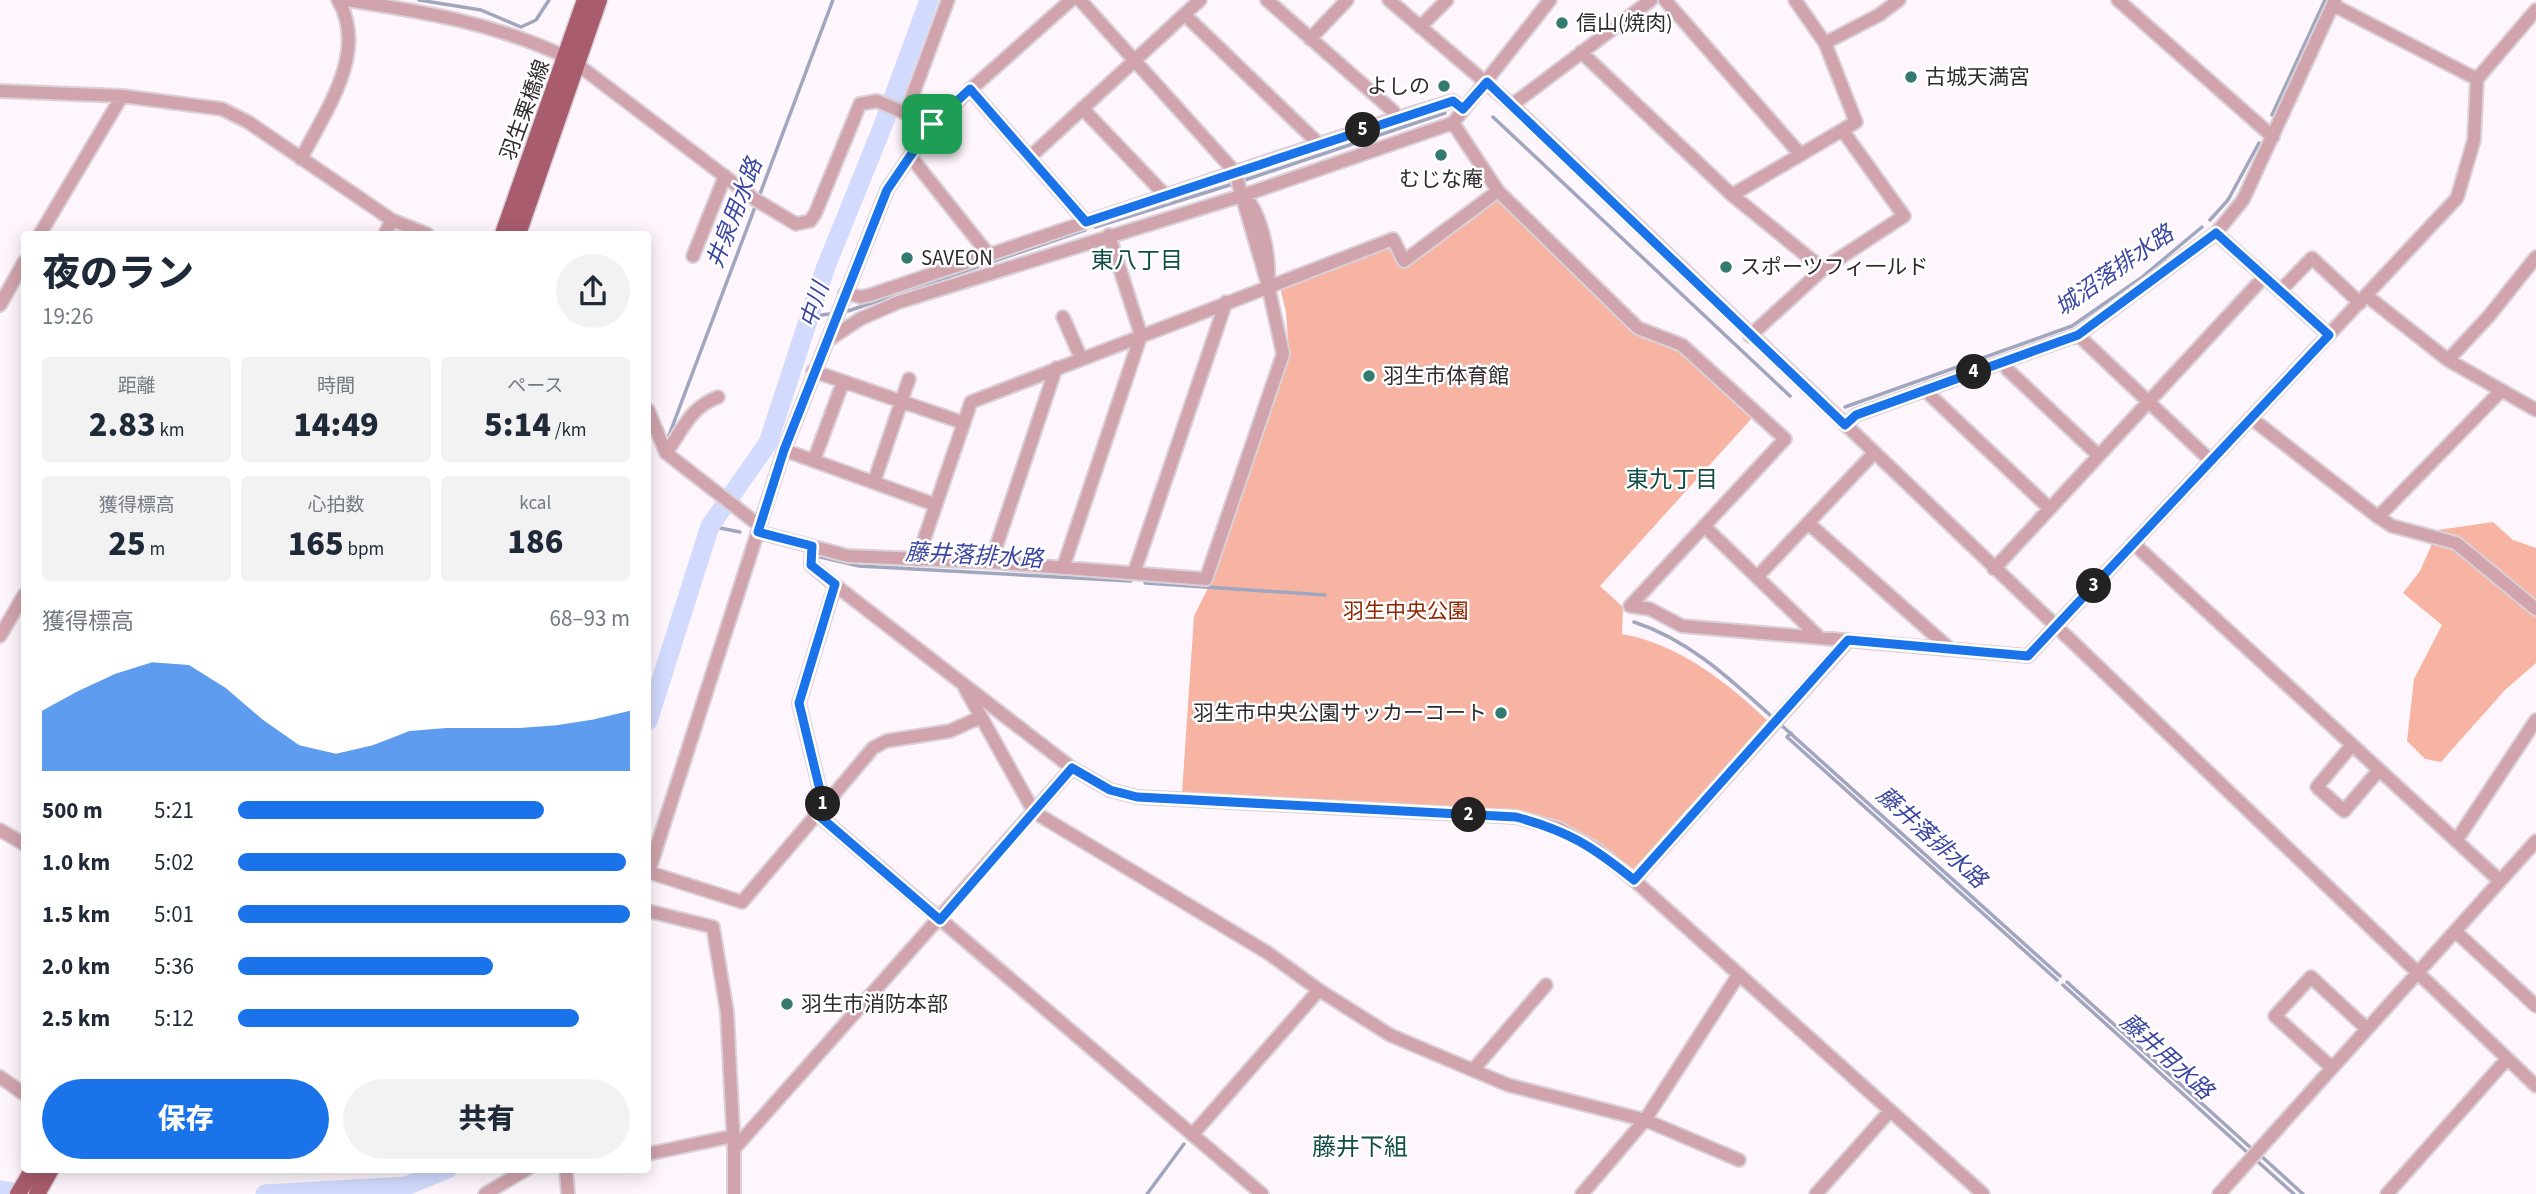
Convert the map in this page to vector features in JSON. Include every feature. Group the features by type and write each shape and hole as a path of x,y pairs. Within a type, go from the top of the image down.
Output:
{"main road":[{"name":"羽生栗橋線","path":"519,231 572,61 585,0"},
{"name":"羽生栗橋線","path":"504,231 599,0"},
{"path":"18,1194 31,1173"},
{"path":"37,1194 49,1173"}],"street":[{"path":"301,159 340,78 351,47 348,17 338,0"},
{"path":"346,0 456,17 522,37 572,61 789,223 803,224 815,214 856,108 866,100 932,124"},
{"path":"902,112 948,0"},
{"path":"651,864 784,450 813,371 887,190 932,124 1071,0"},
{"path":"651,417 666,453 759,529 812,546 848,556 991,562 1206,579 1283,354 1268,285 1269,267 1254,206 1244,195 1235,172 1080,0"},
{"path":"1030,157 1200,0"},
{"path":"1267,0 1393,111 1397,118"},
{"path":"1310,39 1347,0"},
{"path":"1389,0 1512,105 1750,336 2536,1086"},
{"path":"1420,27 1447,0"},
{"path":"825,342 860,319 899,302 1244,195 1453,123 1550,0"},
{"path":"1512,105 1651,0"},
{"path":"1665,0 1800,154"},
{"path":"1732,195 1856,122 1825,43 1795,0"},
{"path":"1825,43 1879,15 1899,0"},
{"path":"2118,0 2273,137"},
{"path":"1845,425 1856,415 2078,335 2216,233 2243,200 2334,3 2477,79"},
{"path":"1453,123 1498,191 1638,328 1682,345 1785,439 1630,606 1650,610 1682,626 2028,656 2457,198 2474,140 2477,79 2536,10"},
{"path":"1185,15 1319,145"},
{"path":"1581,52 1732,195 1823,269"},
{"path":"970,89 1088,222 1095,240"},
{"path":"0,91 122,96 222,109 248,122 392,220 419,231"},
{"path":"42,231 122,96"},
{"path":"845,293 861,298 1453,101 1463,109"},
{"path":"1082,108 1166,196"},
{"path":"1750,336 1823,269 1904,216 1843,131"},
{"path":"910,156 989,255"},
{"path":"693,256 724,176"},
{"path":"917,560 971,402 1268,285 1393,239 1404,261 1498,191"},
{"path":"386,231 392,220"},
{"path":"2216,233 2329,335"},
{"path":"1063,568 1141,335 1109,235"},
{"path":"2448,360 2489,316 2536,257"},
{"path":"2280,291 2312,258 2448,360 2500,392 2536,410"},
{"path":"0,305 21,267"},
{"path":"1994,569 2264,277"},
{"path":"1135,573 1226,302"},
{"path":"1063,317 1081,358"},
{"path":"2078,335 2210,460"},
{"path":"2004,362 2008,370 2098,455"},
{"path":"991,562 1056,368"},
{"path":"813,371 964,423"},
{"path":"874,482 909,379"},
{"path":"814,460 843,382"},
{"path":"1928,388 1931,396 2049,508"},
{"path":"2378,517 2500,392"},
{"path":"666,453 692,412 702,403 718,397"},
{"path":"2251,418 2378,517 2392,526 2456,543 2536,609"},
{"path":"784,450 936,505"},
{"path":"1756,577 1874,453"},
{"path":"1808,523 1950,649"},
{"path":"1704,526 1819,638"},
{"path":"2133,543 2500,881"},
{"path":"812,546 811,565 1072,768 1110,790 1137,797 1516,817 1558,828 1596,849 1740,974 1983,1194"},
{"path":"835,584 799,703 821,811 940,920 1262,1194"},
{"path":"0,636 21,599"},
{"path":"1634,880 1848,640"},
{"path":"961,681 1034,812 1268,953 1318,990 1390,1035 1508,1085 1645,1120 1724,1151 1739,1160"},
{"path":"651,874 741,902 873,748 886,741 950,731 981,717"},
{"path":"2456,841 2536,720"},
{"path":"2352,744 2316,787 2344,811 2379,770"},
{"path":"651,1154 733,1142 940,920 1072,768"},
{"path":"0,830 21,842"},
{"path":"2219,1194 2331,1066 2536,841"},
{"path":"651,912 713,927 727,1012 734,1194"},
{"path":"2455,931 2536,1006"},
{"path":"1582,1194 1645,1120 1740,974"},
{"path":"2331,1066 2275,1016 2293,996 2311,977 2366,1028"},
{"path":"1473,1070 1546,985"},
{"path":"1193,1134 1318,990"},
{"path":"2387,1194 2507,1059"},
{"path":"0,1077 21,1092"},
{"path":"1816,1194 1890,1111"},
{"path":"485,1194 516,1173"},
{"path":"568,1194 569,1173"}],"green space":[{"name":"羽生中央公園","path":"1499,197 1636,332 1679,349 1753,417 1600,586 1623,607 1622,634 1663,646 1702,667 1737,693 1769,722 1635,870 1579,833 1516,811 1182,793 1194,616 1212,580 1289,355 1286,312 1280,287 1392,245 1402,268"},
{"path":"2493,522 2513,540 2536,548 2536,663 2505,690 2441,762 2425,759 2407,741 2414,679 2442,625 2403,593 2420,571 2438,530"}],"waterway":[{"path":"419,0 481,10 521,27 536,20 549,0"},
{"name":"井泉用水路","path":"668,438 833,0"},
{"name":"中川","path":"651,712 710,526 768,443 825,269 882,128 929,0"},
{"name":"城沼落排水路","path":"2272,115 2325,0"},
{"name":"城沼落排水路","path":"1245,180 1445,113"},
{"name":"城沼落排水路","path":"1493,117 1790,396"},
{"name":"城沼落排水路","path":"2210,220 2228,200 2259,143"},
{"name":"城沼落排水路","path":"1095,227 1233,184"},
{"name":"城沼落排水路","path":"1845,407 2072,326 2141,278 2202,227"},
{"name":"城沼落排水路","path":"848,311 1085,230"},
{"name":"城沼落排水路","path":"809,317 829,314"},
{"name":"藤井落排水路","path":"710,526 740,532"},
{"name":"藤井落排水路","path":"816,556 859,566 1131,581"},
{"name":"藤井落排水路","path":"1145,583 1325,595"},
{"name":"藤井落排水路","path":"1634,622 1673,639 1690,650 1724,674 1771,716"},
{"name":"藤井落排水路","path":"1780,724 2060,976"},
{"name":"藤井用水路","path":"1791,733 1787,737 2057,980"},
{"name":"藤井落排水路","path":"2067,982 2251,1148"},
{"name":"藤井用水路","path":"2063,985 2248,1153"},
{"path":"1147,1194 1184,1144"},
{"name":"藤井落排水路","path":"2260,1155 2303,1194"},
{"name":"藤井用水路","path":"2256,1160 2294,1194"},
{"name":"中川","path":"265,1194 406,1186 438,1173"},
{"name":"中川","path":"0,1190 25,1194"}],"place":[{"name":"信山(焼肉)","path":"1562,23"},
{"name":"古城天満宮","path":"1911,77"},
{"name":"よしの","path":"1444,86"},
{"name":"むじな庵","path":"1441,155"},
{"name":"SAVEON","path":"907,258"},
{"name":"スポーツフィ一ルド","path":"1726,267"},
{"name":"羽生市体育館","path":"1369,376"},
{"name":"羽生市中央公園サッカーコート","path":"1501,713"},
{"name":"羽生市消防本部","path":"787,1004"}],"district":[{"name":"東八丁目","path":"1137,260"},
{"name":"東九丁目","path":"1672,479"},
{"name":"藤井下組","path":"1360,1147"}],"route":[{"path":"1487,82 1845,425 1856,415 2078,335 2216,233 2329,335 2028,656 1848,640 1634,880 1596,849 1558,828 1516,817 1137,797 1110,790 1072,768 940,920 817,814 824,807 799,703 835,584 811,565 809,558 812,546 758,532 813,371 887,190 932,124 970,89 1086,222 1453,101 1463,109 1487,82"}]}
